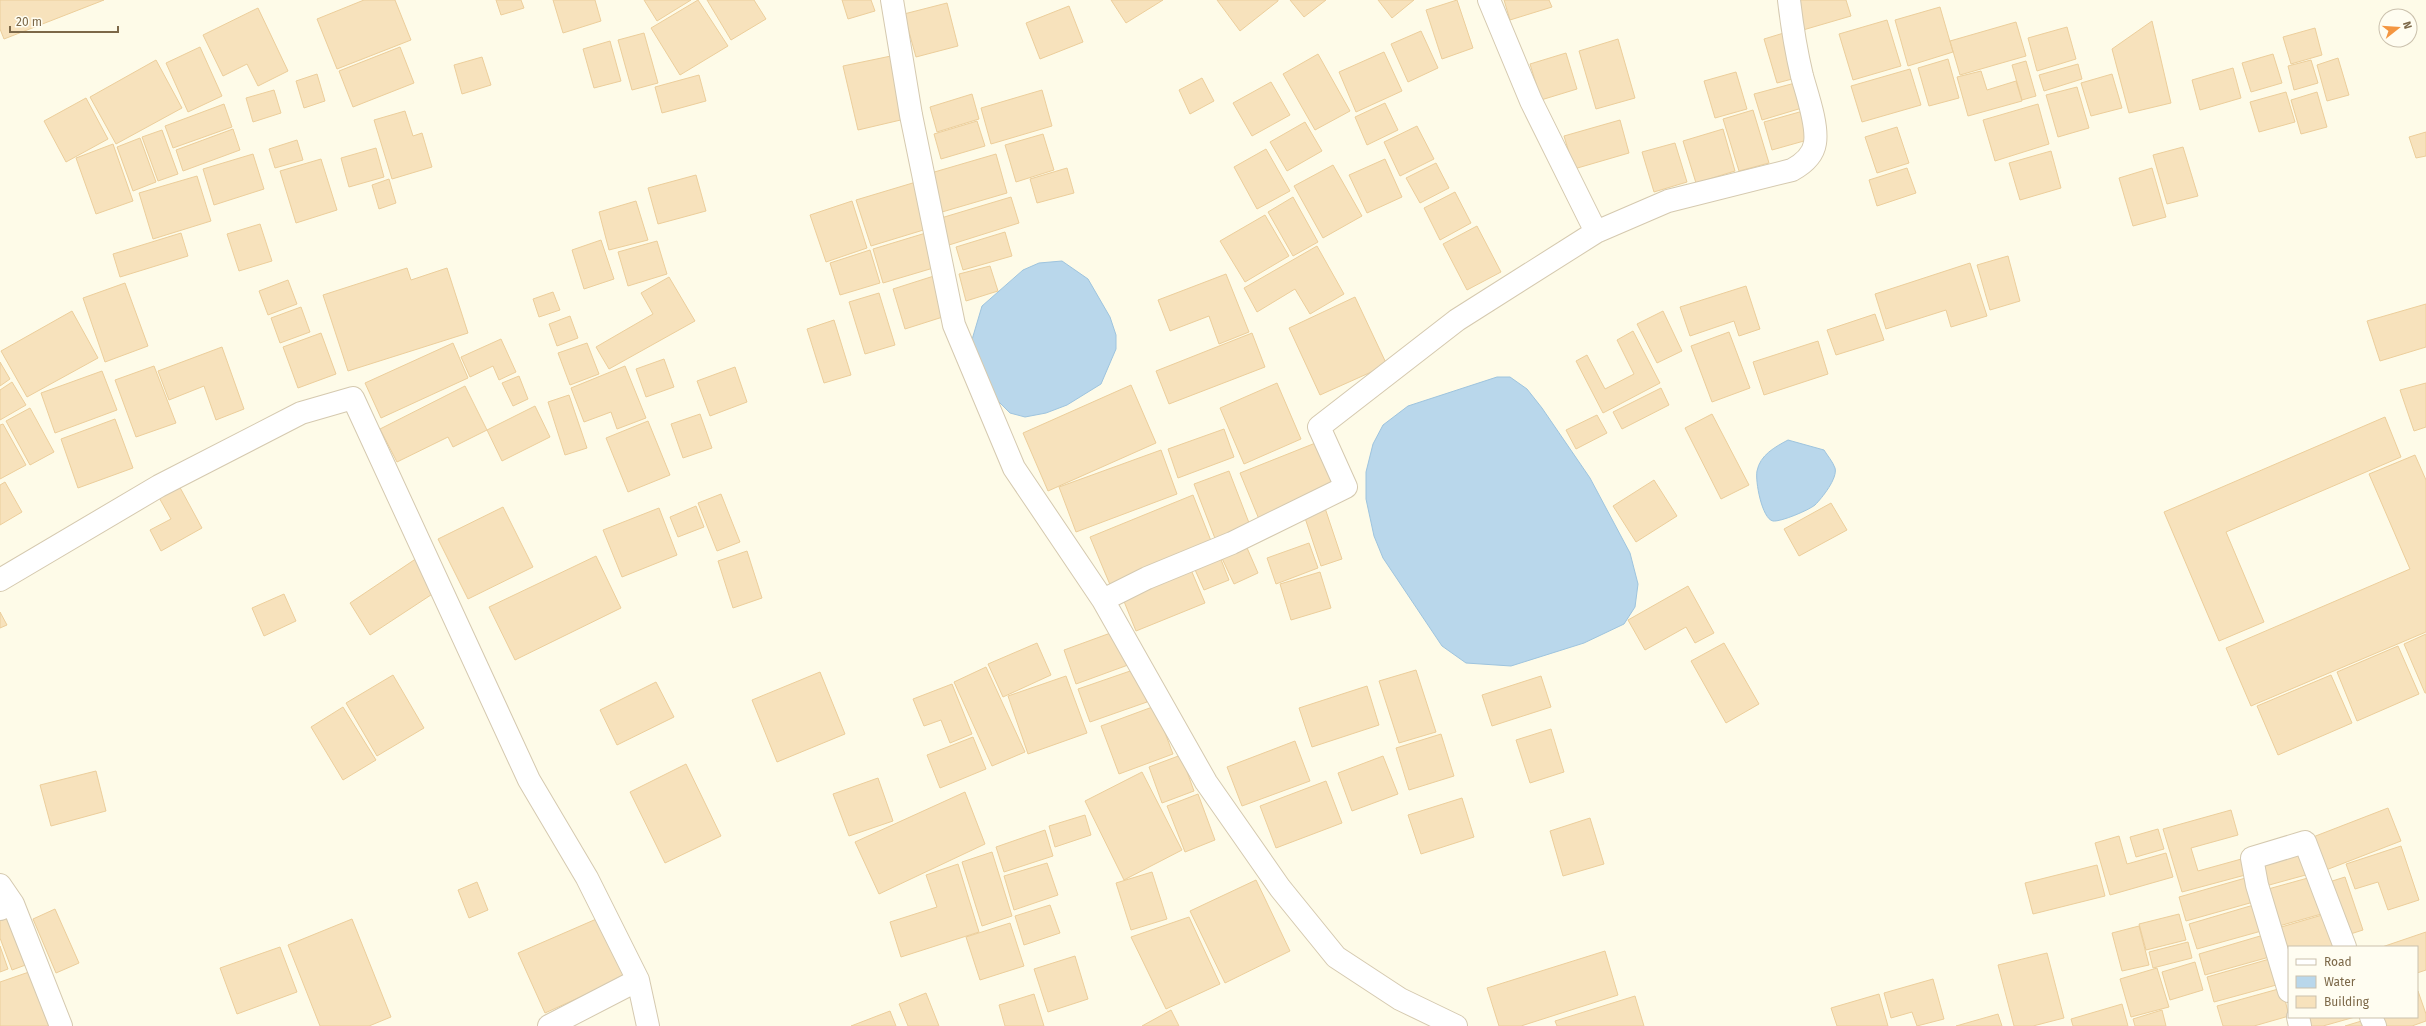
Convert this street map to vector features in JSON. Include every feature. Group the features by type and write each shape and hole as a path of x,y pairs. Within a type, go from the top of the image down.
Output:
{"street":[{"path":"892,0 911,115 954,325 1014,468 1103,600 1206,782 1280,888 1336,956 1400,998 1456,1026"},
{"path":"1489,0 1531,101 1596,232"},
{"path":"1103,600 1147,578 1232,543 1346,487 1319,427 1457,320 1596,232 1668,201 1792,170 1809,157 1815,143 1814,131 1793,32 1789,0"},
{"path":"0,580 159,486 301,413 353,398 529,780 587,878 638,980 648,1026"},
{"path":"2288,988 2257,885 2252,858 2305,842 2345,946"},
{"path":"0,885 7,906 61,1026"},
{"path":"549,1026 638,980"}],"water":[{"path":"1062,261 1088,279 1110,317 1116,335 1116,349 1101,384 1067,405 1046,413 1025,417 1010,413 996,399 971,343 982,306 1023,270 1039,263"},
{"path":"1497,377 1510,377 1527,389 1542,408 1590,478 1630,553 1638,584 1635,607 1624,624 1584,643 1511,666 1466,663 1442,646 1383,558 1374,536 1366,499 1366,472 1373,444 1383,425 1408,406"},
{"path":"1788,440 1824,450 1835,468 1835,472 1829,488 1815,505 1807,510 1782,520 1773,521 1769,519 1766,514 1760,499 1757,471 1761,460 1769,452"}],"building":[{"path":"0,0 104,0 4,39 0,29"},
{"path":"364,0 395,0 411,40 337,69 317,19"},
{"path":"496,0 521,0 524,8 501,15"},
{"path":"553,0 595,0 601,21 563,33"},
{"path":"644,0 691,0 657,21"},
{"path":"698,0 728,46 680,75 651,28"},
{"path":"707,0 754,0 766,19 731,40"},
{"path":"842,0 871,0 875,11 848,19"},
{"path":"1111,0 1163,0 1126,23"},
{"path":"1217,0 1278,0 1278,1 1240,31"},
{"path":"1290,0 1326,0 1304,17"},
{"path":"1378,0 1414,0 1392,18"},
{"path":"1457,0 1473,48 1442,59 1426,10"},
{"path":"1504,0 1549,0 1552,7 1510,20"},
{"path":"1801,0 1846,0 1851,16 1803,30 1795,2"},
{"path":"947,3 958,46 916,57 904,14"},
{"path":"1069,6 1083,42 1040,59 1026,23"},
{"path":"1940,7 1953,52 1908,66 1895,20"},
{"path":"258,8 288,71 258,86 247,64 223,76 203,35"},
{"path":"1887,20 1901,66 1853,80 1839,34"},
{"path":"2152,21 2171,103 2129,113 2112,49"},
{"path":"2016,22 2026,56 1960,75 1950,41"},
{"path":"2067,27 2076,59 2037,71 2028,38"},
{"path":"2315,28 2322,55 2291,64 2283,37"},
{"path":"1421,31 1438,68 1408,82 1391,44"},
{"path":"1787,32 1800,77 1777,83 1764,39"},
{"path":"644,33 658,83 632,90 618,40"},
{"path":"1618,39 1635,98 1596,109 1579,51"},
{"path":"610,41 621,81 594,88 583,49"},
{"path":"200,47 222,96 188,112 166,63"},
{"path":"400,47 414,83 353,107 339,71"},
{"path":"1384,52 1402,91 1356,112 1339,72"},
{"path":"1566,53 1577,89 1541,100 1530,64"},
{"path":"1318,54 1350,111 1315,130 1283,74"},
{"path":"2273,54 2282,83 2251,92 2242,63"},
{"path":"891,56 905,119 858,130 843,66"},
{"path":"482,57 491,85 462,94 454,65"},
{"path":"2338,58 2349,95 2327,101 2317,65"},
{"path":"1948,59 1959,98 1929,106 1918,68"},
{"path":"156,60 182,108 116,144 90,97"},
{"path":"2311,60 2318,83 2294,90 2288,66"},
{"path":"2026,61 2036,96 2022,100 2012,65"},
{"path":"2078,64 2082,79 2044,91 2039,75"},
{"path":"2233,68 2241,98 2200,110 2192,80"},
{"path":"1910,69 1921,105 1862,122 1851,86"},
{"path":"1981,71 1987,90 2016,81 2022,101 1968,116 1957,77"},
{"path":"1736,72 1747,109 1715,118 1704,81"},
{"path":"317,74 325,101 304,108 296,81"},
{"path":"2112,74 2122,108 2091,116 2081,83"},
{"path":"699,75 706,101 662,113 655,87"},
{"path":"1202,78 1214,101 1190,114 1179,90"},
{"path":"1271,82 1290,115 1252,136 1233,103"},
{"path":"1795,83 1802,108 1762,120 1754,94"},
{"path":"2077,87 2089,128 2058,137 2046,95"},
{"path":"274,90 281,113 253,122 246,98"},
{"path":"1042,90 1052,126 991,144 981,108"},
{"path":"2286,92 2295,122 2259,132 2250,102"},
{"path":"2317,92 2327,127 2301,134 2291,100"},
{"path":"972,94 979,119 937,132 930,107"},
{"path":"86,98 108,139 66,162 44,121"},
{"path":"1385,103 1398,130 1367,145 1355,117"},
{"path":"224,104 232,127 173,148 165,126"},
{"path":"2038,104 2049,144 1995,161 1983,120"},
{"path":"1753,110 1769,163 1739,171 1723,119"},
{"path":"405,111 413,136 422,133 432,167 392,179 374,120"},
{"path":"1803,111 1811,139 1772,150 1764,122"},
{"path":"1620,120 1629,153 1574,169 1564,136"},
{"path":"977,121 985,146 941,159 934,134"},
{"path":"1305,122 1322,151 1287,171 1270,142"},
{"path":"1417,126 1434,159 1400,176 1384,142"},
{"path":"1897,127 1909,163 1877,173 1865,137"},
{"path":"233,129 240,150 183,171 176,150"},
{"path":"1723,129 1735,171 1696,183 1683,141"},
{"path":"162,130 178,174 158,181 142,137"},
{"path":"2426,132 2426,156 2416,158 2409,137"},
{"path":"1043,134 1054,170 1016,182 1005,145"},
{"path":"140,138 156,182 133,191 117,147"},
{"path":"297,140 303,160 275,168 269,149"},
{"path":"1675,143 1687,182 1654,192 1642,152"},
{"path":"113,144 133,201 96,214 76,158"},
{"path":"2183,147 2198,196 2167,204 2153,155"},
{"path":"376,148 384,177 349,187 341,158"},
{"path":"1266,149 1290,191 1257,209 1234,167"},
{"path":"2051,151 2061,188 2020,200 2009,163"},
{"path":"253,154 264,189 214,205 203,169"},
{"path":"996,154 1007,193 942,212 931,173"},
{"path":"321,159 337,210 296,223 280,171"},
{"path":"1385,159 1402,197 1367,213 1349,175"},
{"path":"1436,163 1449,188 1420,203 1406,178"},
{"path":"1333,165 1362,216 1323,238 1294,186"},
{"path":"1067,168 1074,193 1037,203 1030,179"},
{"path":"1907,168 1916,193 1877,206 1869,180"},
{"path":"2152,168 2166,217 2133,226 2119,178"},
{"path":"696,175 706,211 658,224 648,188"},
{"path":"197,176 211,221 153,239 139,193"},
{"path":"389,179 396,203 379,209 372,185"},
{"path":"916,182 930,228 871,246 856,200"},
{"path":"1455,192 1471,223 1440,240 1424,208"},
{"path":"1011,197 1019,223 949,245 941,218"},
{"path":"1293,197 1318,242 1293,256 1268,212"},
{"path":"636,201 648,240 609,250 599,212"},
{"path":"852,201 867,248 826,262 810,215"},
{"path":"1265,215 1289,256 1245,282 1220,241"},
{"path":"260,224 272,261 239,271 227,234"},
{"path":"1477,226 1501,272 1467,290 1443,244"},
{"path":"929,232 940,266 883,283 873,249"},
{"path":"1005,232 1012,256 963,270 956,247"},
{"path":"181,233 188,256 120,277 113,254"},
{"path":"601,240 614,279 584,289 572,250"},
{"path":"657,241 667,274 628,286 618,252"},
{"path":"1317,246 1344,294 1310,314 1295,289 1257,312 1244,288"},
{"path":"870,250 880,283 840,295 830,263"},
{"path":"2008,256 2020,301 1990,310 1977,265"},
{"path":"1970,263 1987,316 1951,327 1946,310 1886,329 1875,294"},
{"path":"990,266 998,291 966,301 959,274"},
{"path":"407,268 411,280 447,268 468,333 348,371 323,295"},
{"path":"1226,274 1249,332 1219,344 1209,316 1170,331 1158,300"},
{"path":"937,275 949,315 905,329 893,289"},
{"path":"669,277 695,321 609,369 596,347 653,314 641,293"},
{"path":"288,280 297,304 268,315 259,291"},
{"path":"125,283 148,346 105,362 83,298"},
{"path":"1746,286 1760,329 1739,336 1734,321 1690,336 1680,307"},
{"path":"553,292 560,310 539,317 533,299"},
{"path":"879,293 895,345 865,354 849,302"},
{"path":"1355,297 1387,365 1320,395 1289,328"},
{"path":"2426,304 2426,347 2380,361 2367,321"},
{"path":"301,307 310,332 280,343 271,318"},
{"path":"72,311 98,358 27,397 1,351"},
{"path":"1663,311 1682,351 1657,363 1637,324"},
{"path":"1875,314 1884,340 1836,355 1827,330"},
{"path":"570,316 578,338 557,346 549,324"},
{"path":"834,320 851,375 824,383 807,329"},
{"path":"1633,331 1660,383 1603,413 1576,361 1587,355 1605,389 1634,374 1617,340"},
{"path":"1729,332 1750,388 1712,402 1691,346"},
{"path":"321,333 336,374 298,388 283,347"},
{"path":"1252,333 1265,367 1169,404 1156,371"},
{"path":"501,339 516,372 499,380 493,366 470,377 461,357"},
{"path":"1818,341 1828,374 1764,395 1753,362"},
{"path":"453,343 468,378 381,418 365,383"},
{"path":"587,343 599,374 570,385 558,353"},
{"path":"222,347 244,409 216,420 204,386 169,400 158,371"},
{"path":"664,359 674,387 646,397 636,369"},
{"path":"0,362 10,379 0,386"},
{"path":"154,366 176,423 136,437 115,380"},
{"path":"625,366 646,418 617,429 611,412 584,422 571,388"},
{"path":"735,367 747,402 710,416 697,381"},
{"path":"102,371 117,410 55,433 41,393"},
{"path":"519,376 528,399 513,406 502,383"},
{"path":"12,382 26,405 0,420 0,390"},
{"path":"1277,383 1301,439 1244,464 1220,408"},
{"path":"2426,383 2426,427 2414,431 2400,390"},
{"path":"1131,385 1156,443 1048,491 1023,433"},
{"path":"465,386 487,430 453,447 448,437 397,462 380,429"},
{"path":"1661,388 1669,405 1622,429 1613,412"},
{"path":"569,395 587,448 565,455 548,402"},
{"path":"535,406 550,437 502,461 487,430"},
{"path":"30,408 54,452 30,465 6,421"},
{"path":"700,414 712,448 683,458 671,424"},
{"path":"1712,414 1749,485 1721,499 1685,428"},
{"path":"1597,415 1607,433 1576,449 1566,430"},
{"path":"2385,417 2401,457 2226,532 2264,622 2219,641 2164,512"},
{"path":"115,419 133,468 78,488 61,439"},
{"path":"648,421 670,475 628,492 606,438"},
{"path":"3,424 26,465 0,479 0,425"},
{"path":"1224,429 1234,457 1178,478 1168,449"},
{"path":"1323,440 1345,487 1261,524 1240,473"},
{"path":"1161,450 1177,494 1076,532 1059,487"},
{"path":"2415,455 2426,480 2426,632 2251,706 2226,648 2410,569 2369,474"},
{"path":"1229,471 1251,528 1216,541 1194,484"},
{"path":"1654,480 1677,516 1636,542 1613,506"},
{"path":"5,482 22,512 0,525 0,485"},
{"path":"177,482 202,528 161,551 150,530 171,519 157,494"},
{"path":"721,494 740,542 717,551 698,503"},
{"path":"1193,495 1213,546 1111,587 1090,537"},
{"path":"1831,503 1847,530 1799,556 1784,529"},
{"path":"1324,505 1342,559 1321,566 1303,512"},
{"path":"696,506 704,527 678,537 670,517"},
{"path":"503,507 533,567 468,599 438,539"},
{"path":"659,508 677,555 622,577 603,530"},
{"path":"1244,541 1258,573 1234,584 1219,552"},
{"path":"1309,543 1318,568 1276,584 1267,558"},
{"path":"747,551 762,598 733,608 718,561"},
{"path":"1218,552 1229,580 1204,590 1192,563"},
{"path":"420,556 440,589 370,635 350,603"},
{"path":"596,556 621,608 515,660 489,607"},
{"path":"1189,565 1205,603 1136,631 1121,594"},
{"path":"1320,572 1331,608 1291,620 1280,584"},
{"path":"1688,586 1714,633 1695,643 1686,627 1645,650 1628,620"},
{"path":"284,594 296,621 264,636 252,608"},
{"path":"0,612 7,625 0,628"},
{"path":"1116,631 1128,665 1076,684 1064,650"},
{"path":"2426,634 2426,693 2425,693 2404,644"},
{"path":"1037,643 1051,675 1003,697 988,664"},
{"path":"1724,643 1759,704 1726,723 1691,661"},
{"path":"2398,646 2419,694 2357,721 2337,672"},
{"path":"986,667 1025,752 992,766 954,682"},
{"path":"1136,669 1147,702 1090,722 1078,689"},
{"path":"1416,670 1436,732 1399,743 1379,681"},
{"path":"820,672 845,734 777,762 752,700"},
{"path":"393,675 424,728 377,756 346,703"},
{"path":"2331,675 2352,723 2278,755 2257,706"},
{"path":"1066,676 1087,733 1028,754 1008,696"},
{"path":"1541,676 1551,707 1492,726 1482,695"},
{"path":"656,682 674,717 617,745 600,710"},
{"path":"952,684 972,734 950,743 941,720 924,726 913,699"},
{"path":"1367,686 1379,725 1312,747 1299,708"},
{"path":"1155,706 1173,754 1119,774 1101,726"},
{"path":"343,707 376,760 343,780 311,727"},
{"path":"1551,729 1564,772 1530,783 1516,740"},
{"path":"1441,734 1454,776 1409,790 1396,748"},
{"path":"973,737 986,769 940,788 927,755"},
{"path":"1295,741 1310,781 1242,806 1227,767"},
{"path":"1181,755 1194,791 1162,803 1149,767"},
{"path":"1383,756 1398,794 1352,811 1338,773"},
{"path":"686,764 721,836 665,863 630,792"},
{"path":"96,771 106,811 51,826 40,785"},
{"path":"1142,772 1182,850 1124,880 1085,801"},
{"path":"878,778 893,821 849,836 833,794"},
{"path":"1326,781 1342,823 1276,848 1260,806"},
{"path":"965,792 985,844 879,894 855,842"},
{"path":"1198,794 1215,840 1185,852 1167,806"},
{"path":"1462,798 1474,837 1421,854 1408,815"},
{"path":"2388,808 2401,841 2326,870 2313,837"},
{"path":"2231,810 2238,835 2191,848 2198,871 2245,858 2249,874 2182,892 2163,829"},
{"path":"1085,815 1091,835 1055,847 1049,826"},
{"path":"1590,818 1604,864 1563,876 1550,831"},
{"path":"2158,829 2164,849 2136,857 2130,837"},
{"path":"1045,830 1053,856 1004,872 996,847"},
{"path":"2119,836 2127,864 2166,853 2173,877 2110,895 2095,843"},
{"path":"2401,846 2419,900 2388,910 2378,882 2355,889 2346,864"},
{"path":"2306,847 2313,873 2262,887 2254,862"},
{"path":"992,852 1012,916 982,926 962,862"},
{"path":"1047,863 1058,895 1014,910 1004,876"},
{"path":"958,864 979,932 901,957 890,922 937,907 926,875"},
{"path":"2097,865 2105,896 2033,914 2025,883"},
{"path":"1152,872 1167,919 1131,930 1116,883"},
{"path":"2315,876 2325,913 2272,928 2261,891"},
{"path":"2249,877 2257,901 2186,921 2179,897"},
{"path":"2345,877 2363,930 2344,936 2326,883"},
{"path":"1256,880 1290,951 1225,983 1190,911"},
{"path":"477,882 488,910 469,918 458,890"},
{"path":"2257,904 2265,930 2197,949 2189,924"},
{"path":"1050,905 1060,933 1024,945 1015,916"},
{"path":"12,909 31,963 12,970 0,938 0,914"},
{"path":"55,909 79,963 56,973 33,919"},
{"path":"2329,913 2335,946 2288,946 2288,958 2271,930"},
{"path":"2179,914 2186,940 2146,950 2139,924"},
{"path":"601,917 627,976 545,1013 518,953"},
{"path":"1189,917 1220,984 1166,1009 1131,937"},
{"path":"352,919 391,1017 369,1026 320,1026 288,945"},
{"path":"1010,923 1024,966 980,980 966,937"},
{"path":"2139,926 2149,965 2122,971 2112,933"},
{"path":"2426,932 2426,970 2418,973 2418,946 2385,946"},
{"path":"2267,934 2273,956 2205,975 2199,954"},
{"path":"2188,942 2192,958 2153,968 2149,952"},
{"path":"0,946 8,969 0,972"},
{"path":"280,947 297,992 237,1014 220,968"},
{"path":"1605,951 1618,995 1521,1026 1499,1026 1487,988"},
{"path":"2047,953 2064,1018 2033,1026 2014,1026 1998,965"},
{"path":"1075,956 1088,999 1048,1012 1034,969"},
{"path":"2273,958 2280,984 2214,1002 2207,977"},
{"path":"2195,962 2203,990 2170,1000 2162,972"},
{"path":"2157,968 2169,1007 2131,1017 2120,979"},
{"path":"29,972 49,1026 0,1026 0,982"},
{"path":"1933,979 1944,1019 1917,1026 1912,1012 1891,1018 1884,993"},
{"path":"2282,988 2288,1016 2254,1026 2223,1026 2217,1006"},
{"path":"2418,991 2426,1014 2426,1021 2412,1026 2378,1026 2375,1018 2418,1018"},
{"path":"926,993 939,1026 908,1026 899,1004"},
{"path":"1034,994 1044,1026 1005,1026 999,1005"},
{"path":"1879,994 1888,1026 1837,1026 1831,1008"},
{"path":"1635,996 1644,1026 1557,1026 1555,1021"},
{"path":"2122,1004 2128,1026 2073,1026 2071,1019"},
{"path":"1171,1010 1179,1026 1142,1026"},
{"path":"2162,1010 2166,1026 2135,1026 2133,1019"},
{"path":"890,1011 896,1026 851,1026"},
{"path":"1998,1014 2002,1026 1956,1026"},
{"path":"2302,1018 2351,1018 2323,1026 2304,1026"},
{"path":"2368,1019 2370,1026 2345,1026"}]}
